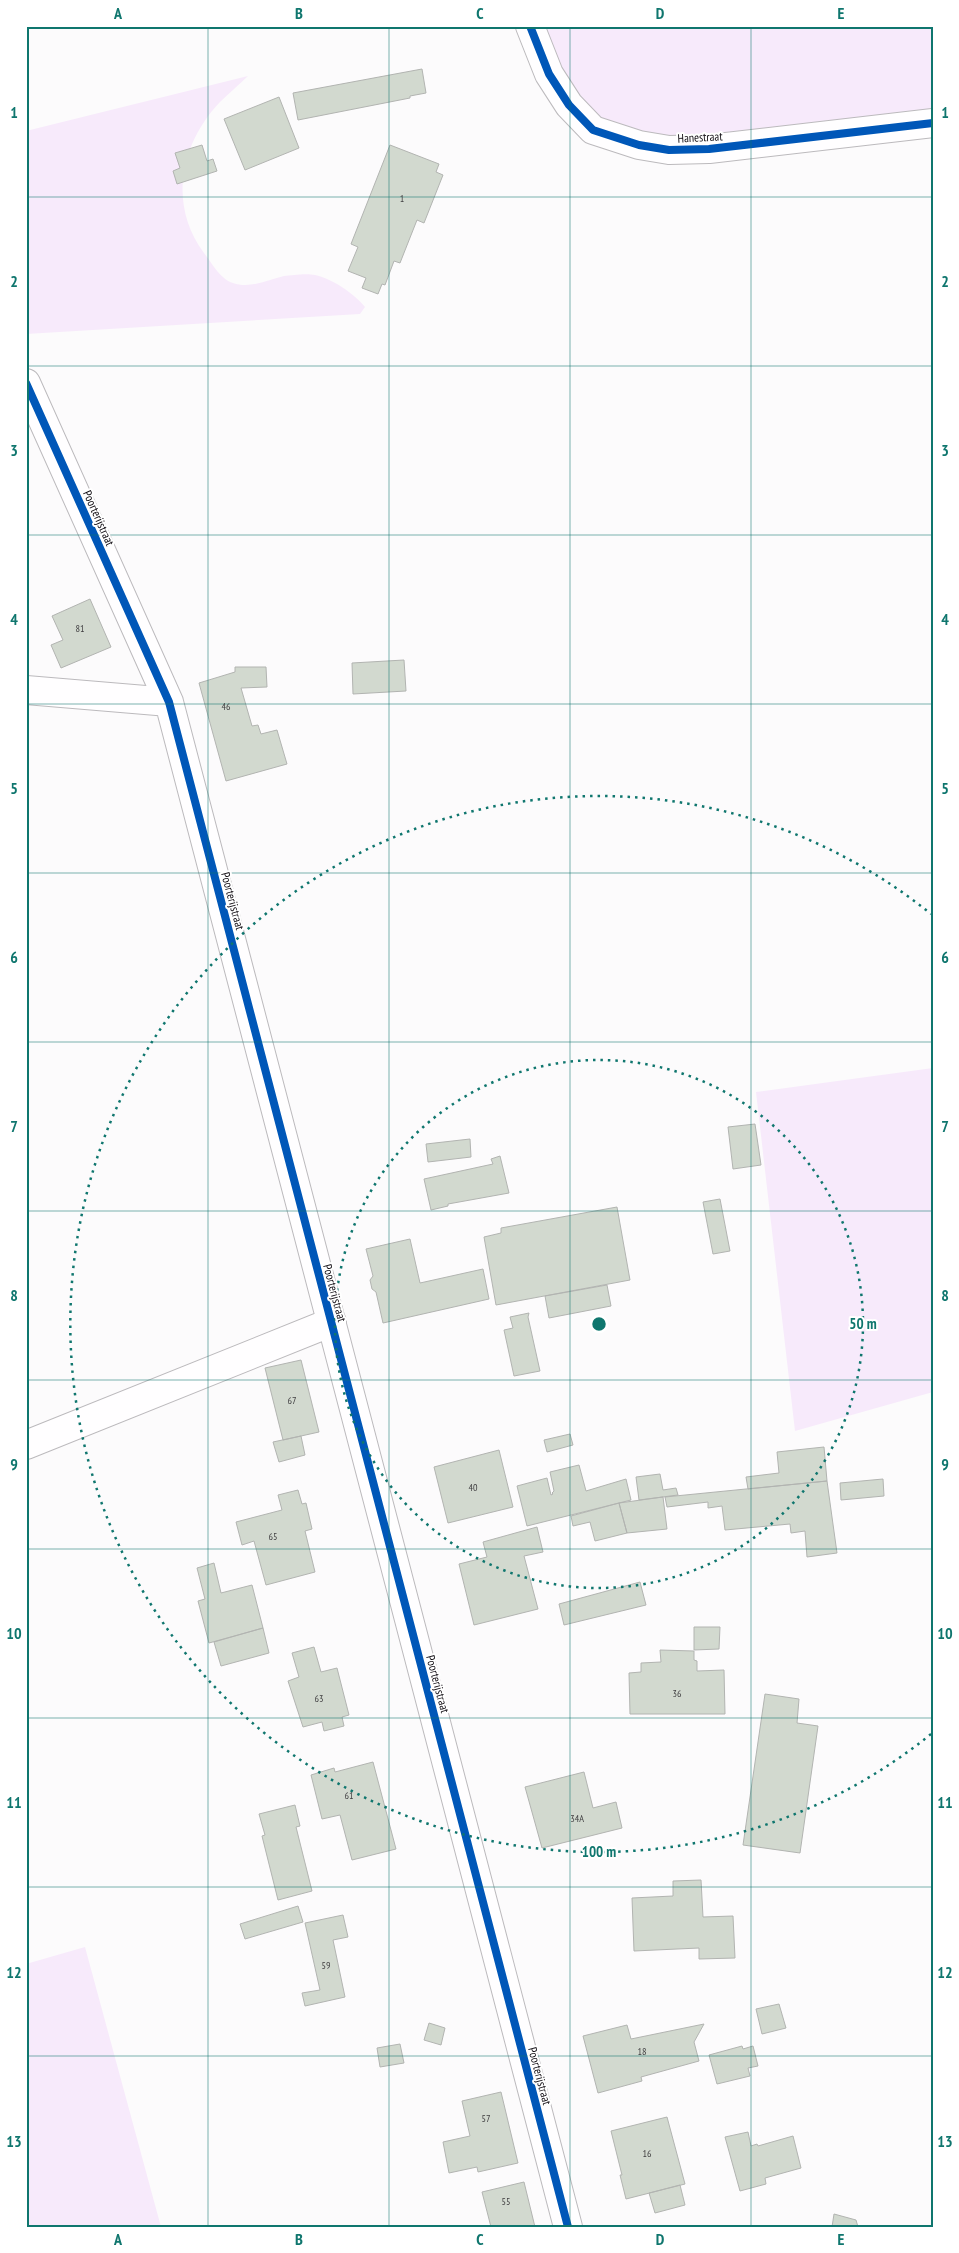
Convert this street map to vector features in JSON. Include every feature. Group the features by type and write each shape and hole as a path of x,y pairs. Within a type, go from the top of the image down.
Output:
{"street":[{"name":"Hanestraat","path":"530,26 549,74 569,105 594,130 639,145 668,150 709,149 933,123"},
{"name":"Poorterijstraat","path":"26,384 169,702 568,2227"},
{"path":"26,690 169,702"},
{"name":"Poorterijstraat","path":"26,1445 332,1322"}],"shaded area":[{"path":"530,26 933,26 933,123 709,149 593,130"},
{"path":"248,76 220,102 206,119 188,156 184,175 183,195 186,215 193,234 220,275 233,283 246,285 284,276 315,275 335,283 355,297 365,307 360,314 26,334 26,131"},
{"path":"933,1068 933,1392 795,1431 756,1092"},
{"path":"85,1947 161,2227 26,2227 26,1964"}],"building":[{"path":"422,69 426,93 410,96 410,98 298,120 293,93"},
{"path":"279,97 299,148 245,170 224,119"},
{"path":"202,145 207,161 213,159 217,171 177,184 173,171 180,168 175,153"},
{"path":"390,145 439,164 436,172 443,175 424,223 417,220 400,263 394,261 385,285 382,284 378,294 362,288 366,278 348,271 358,247 351,244"},
{"path":"90,599 111,647 61,668 51,645 63,640 52,616"},
{"path":"404,660 406,691 353,694 352,663"},
{"path":"235,667 266,667 267,687 241,688 252,726 258,725 261,734 277,730 287,764 226,781 199,683 235,672"},
{"path":"755,1124 761,1165 733,1169 728,1127"},
{"path":"470,1139 471,1157 428,1162 426,1144"},
{"path":"500,1156 509,1193 448,1204 448,1206 431,1210 424,1179 493,1164 491,1159"},
{"path":"720,1199 730,1251 713,1254 703,1202"},
{"path":"617,1207 630,1280 496,1305 484,1237 501,1233 501,1228"},
{"path":"410,1239 420,1283 483,1269 489,1299 383,1323 376,1292 372,1289 370,1280 373,1276 366,1249"},
{"path":"607,1285 611,1306 549,1318 545,1296"},
{"path":"529,1313 528,1317 540,1371 514,1376 504,1330 513,1328 510,1317"},
{"path":"301,1360 319,1432 283,1440 265,1368"},
{"path":"570,1434 573,1445 547,1452 544,1440"},
{"path":"301,1436 305,1455 279,1462 273,1442"},
{"path":"824,1447 827,1481 748,1489 746,1477 779,1473 777,1452"},
{"path":"499,1450 513,1507 448,1523 434,1467"},
{"path":"579,1465 586,1491 626,1479 631,1500 527,1526 517,1486 547,1478 551,1495 554,1491 550,1472"},
{"path":"660,1474 663,1490 676,1488 678,1495 639,1500 636,1477"},
{"path":"883,1479 884,1496 841,1500 840,1483"},
{"path":"827,1481 837,1553 807,1557 805,1531 791,1533 790,1524 725,1530 722,1506 708,1508 708,1502 667,1507 665,1497"},
{"path":"298,1490 302,1504 306,1503 312,1529 305,1531 315,1572 266,1585 254,1541 242,1545 236,1522 282,1510 278,1495"},
{"path":"663,1497 667,1529 627,1533 619,1503"},
{"path":"619,1503 627,1533 595,1541 590,1522 573,1526 571,1516"},
{"path":"537,1527 543,1552 524,1556 538,1609 474,1625 459,1564 487,1557 483,1542"},
{"path":"214,1563 221,1593 252,1585 263,1628 209,1643 198,1601 205,1599 197,1568"},
{"path":"640,1582 646,1605 564,1625 559,1604"},
{"path":"694,1627 720,1627 719,1649 694,1650"},
{"path":"263,1628 269,1653 221,1666 214,1642"},
{"path":"314,1647 321,1672 337,1668 349,1715 342,1717 344,1726 324,1731 322,1722 303,1727 288,1681 299,1677 292,1653"},
{"path":"660,1650 694,1651 697,1671 724,1670 725,1714 630,1714 629,1673 641,1672 641,1663 661,1662"},
{"path":"765,1694 799,1699 797,1723 818,1726 800,1853 743,1845"},
{"path":"373,1762 396,1849 352,1860 340,1815 322,1819 311,1775 334,1768 335,1772"},
{"path":"584,1772 593,1808 616,1802 622,1828 542,1848 525,1787"},
{"path":"295,1805 300,1826 296,1827 312,1891 278,1900 262,1836 265,1835 259,1814"},
{"path":"701,1880 703,1917 733,1916 735,1958 699,1959 699,1948 634,1951 632,1898 673,1896 673,1881"},
{"path":"298,1906 303,1922 245,1939 240,1924"},
{"path":"343,1915 348,1937 333,1940 345,1997 305,2006 302,1993 320,1990 305,1923"},
{"path":"779,2004 786,2028 762,2034 756,2009"},
{"path":"429,2023 445,2028 441,2045 424,2040"},
{"path":"704,2024 694,2042 699,2061 641,2077 642,2081 598,2093 583,2036 627,2025 631,2039"},
{"path":"400,2044 404,2063 380,2067 377,2048"},
{"path":"742,2046 743,2049 753,2046 758,2066 748,2068 750,2076 717,2084 709,2055"},
{"path":"501,2092 518,2163 478,2172 477,2167 449,2173 443,2142 470,2136 462,2101"},
{"path":"667,2117 685,2184 626,2199 611,2131"},
{"path":"748,2132 751,2146 757,2144 758,2146 793,2136 801,2168 765,2178 766,2184 740,2191 725,2137"},
{"path":"524,2182 535,2227 491,2227 482,2192"},
{"path":"680,2185 685,2205 655,2213 649,2193"},
{"path":"834,2214 856,2220 858,2227 832,2227"}],"cycle path":[{"path":"530,26 549,74 569,105 593,130 639,145 669,150 709,149 933,123"},
{"path":"26,383 169,702 568,2227"}]}
